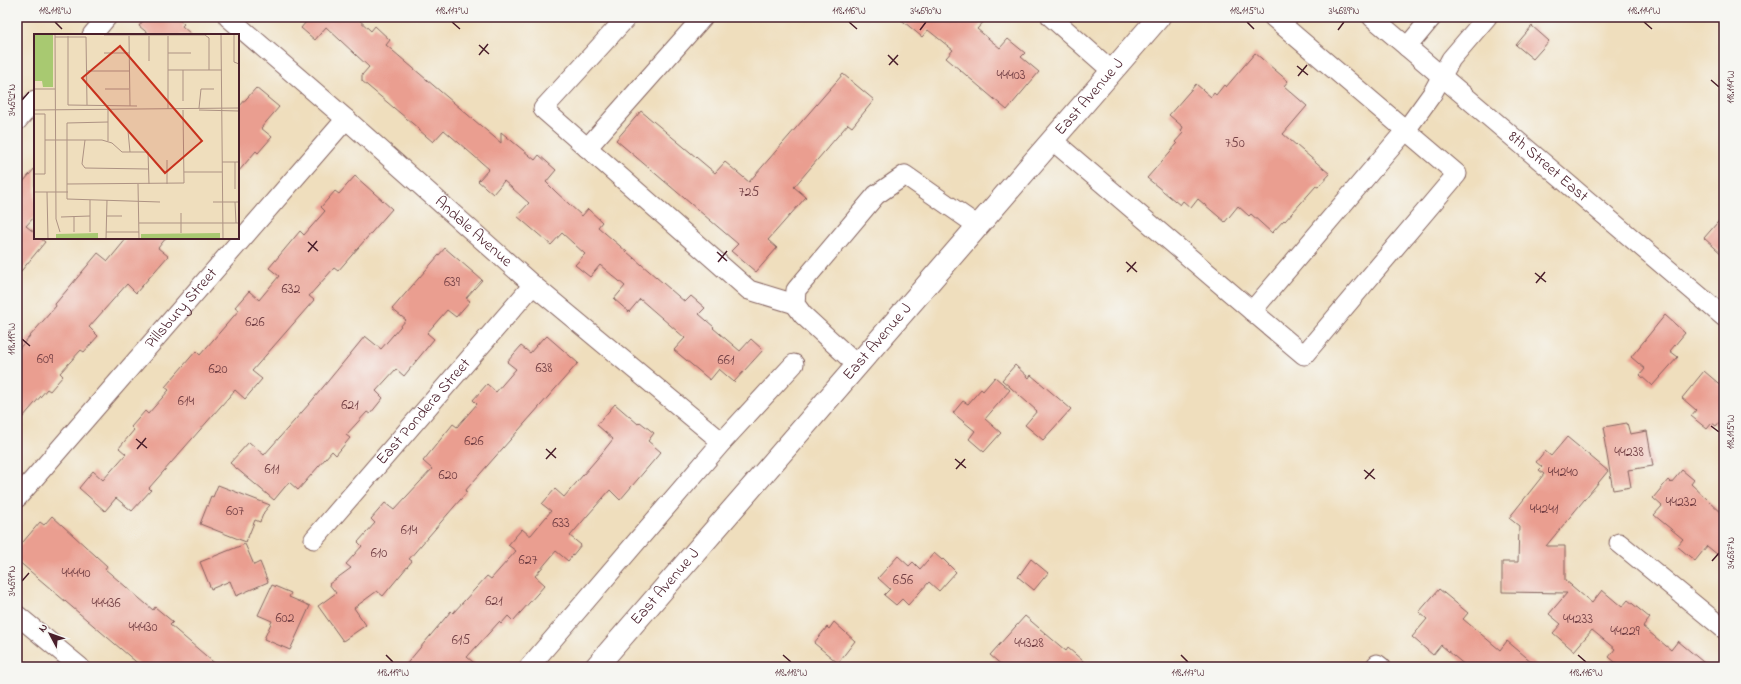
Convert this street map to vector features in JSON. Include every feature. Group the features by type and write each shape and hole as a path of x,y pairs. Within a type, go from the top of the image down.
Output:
{"main road":[{"name":"East Avenue J","path":"596,667 1159,17"}],"street":[{"path":"93,34 107,17"},
{"name":"Andale Avenue","path":"228,17 346,119 533,285 722,442"},
{"path":"627,17 544,109 749,290 795,304 803,315 857,365"},
{"path":"587,148 703,17"},
{"path":"1050,17 1112,71"},
{"path":"1052,140 1304,355 1457,174 1273,17"},
{"name":"8th Street East","path":"1372,17 1724,317"},
{"path":"1407,47 1432,17"},
{"path":"1252,311 1406,130 1432,94 1451,59 1487,17"},
{"path":"17,121 34,101"},
{"name":"Pillsbury Street","path":"17,498 346,119"},
{"path":"795,304 796,290 876,195 905,175 978,226"},
{"name":"East Pondera Street","path":"314,539 533,285"},
{"path":"529,667 722,442 794,364"},
{"path":"1619,543 1724,629"},
{"path":"17,615 80,667"}],"building":[{"path":"146,17 176,17 184,24 182,26 191,34 149,34 139,26"},
{"path":"310,17 356,17 371,31 375,26 390,40 386,45 501,143 501,132 535,160 539,155 556,170 546,182 556,192 582,216 588,209 602,222 598,227 685,302 691,296 705,308 699,314 740,351 751,339 763,350 734,382 719,369 710,380 674,350 685,338 640,299 629,312 614,299 625,286 600,265 590,277 575,265 585,254 562,233 551,245 517,216 529,203 504,181 493,194 478,181 489,169 444,130 433,142 362,81 362,75 369,67 326,27 315,40 301,28"},
{"path":"898,17 988,17 977,29 1000,48 1008,39 1025,53 1021,57 1039,72 1007,110 946,58 953,50 928,30 922,37"},
{"path":"1532,26 1549,41 1533,59 1516,45"},
{"path":"1255,53 1288,81 1284,86 1307,106 1283,134 1330,174 1318,187 1316,186 1285,221 1284,220 1272,233 1251,214 1249,216 1238,206 1225,222 1198,199 1191,208 1183,201 1180,205 1147,178 1177,144 1175,142 1183,133 1181,131 1183,127 1169,115 1196,84 1211,97 1214,93 1216,95 1224,85 1226,87"},
{"path":"843,74 874,100 852,127 848,124 794,187 806,197 768,240 777,248 756,272 731,251 738,244 616,140 641,111 715,173 725,162 749,182"},
{"path":"256,88 279,107 261,128 272,137 258,153 256,151 239,171 239,107"},
{"path":"34,169 34,217 26,226 34,232 34,239 41,239 45,242 17,276 17,189"},
{"path":"355,176 392,209 338,271 334,268 309,296 314,300 252,371 262,379 245,399 235,390 149,488 151,490 132,511 116,498 105,511 79,488 93,471 103,480 126,454 119,448 134,430 131,427 145,411 148,414 169,390 165,387 196,351 200,355 239,310 235,307 249,291 259,300 279,276 269,268 300,231 304,235 325,211 321,207 335,191 339,194"},
{"path":"1724,215 1724,256 1704,238"},
{"path":"126,239 165,239 158,248 168,256 136,293 127,284 89,327 98,336 84,352 81,350 60,373 63,376 50,391 47,389 17,424 17,351 56,306 55,304 98,253 108,261"},
{"path":"445,248 482,280 466,298 470,301 456,317 447,310 427,333 434,339 404,376 396,369 376,391 383,398 370,414 367,412 346,435 350,438 336,455 332,451 298,490 289,482 274,500 230,463 249,442 264,455 310,403 365,336 381,349 406,320 392,309"},
{"path":"1665,315 1685,333 1670,351 1678,357 1652,386 1640,375 1645,369 1631,357"},
{"path":"547,336 578,363 465,491 467,492 409,559 412,561 383,596 377,591 354,608 366,625 343,641 318,606 336,593 329,584 351,568 346,564 362,546 358,542 375,523 371,519 385,503 394,510 432,469 423,461 453,424 457,427 477,404 473,400 487,384 496,392 516,369 507,362 521,346 530,353 543,338 544,339"},
{"path":"1015,365 1029,378 1031,375 1071,409 1043,440 1025,425 1037,411 1002,380"},
{"path":"1704,371 1724,388 1724,417 1716,426 1712,423 1707,429 1691,416 1696,410 1682,398"},
{"path":"995,377 1010,390 985,419 1001,433 984,452 969,439 975,431 953,413 963,401 968,404 981,389 983,391"},
{"path":"615,404 638,424 640,422 654,433 648,441 661,452 620,500 610,490 570,536 581,545 568,561 556,551 535,576 545,585 513,621 508,616 501,624 499,622 467,657 479,667 404,667 451,611 453,613 487,576 491,579 516,551 508,545 522,529 531,535 551,511 542,504 555,489 564,497 602,453 613,439 597,425"},
{"path":"1627,423 1630,434 1647,431 1653,466 1628,470 1631,487 1613,490 1604,438 1606,438 1604,427"},
{"path":"1567,437 1608,471 1546,546 1565,546 1565,580 1592,603 1602,590 1622,607 1628,600 1650,618 1643,627 1671,650 1678,641 1709,667 1621,667 1609,657 1615,649 1592,630 1574,651 1553,633 1561,624 1549,614 1567,593 1502,592 1502,562 1518,562 1519,526 1509,518 1544,474 1539,470 1542,467 1536,462 1545,451 1551,456"},
{"path":"1682,470 1694,480 1691,484 1724,515 1724,560 1707,546 1695,561 1677,546 1683,539 1654,515 1662,506 1653,498 1668,480 1671,483"},
{"path":"218,485 270,505 264,512 260,522 255,520 246,542 200,524 211,496 213,497"},
{"path":"52,516 107,566 105,569 153,610 155,607 173,622 170,625 219,667 142,667 17,560 17,549 40,522 44,525"},
{"path":"245,544 254,565 260,562 268,582 236,596 230,581 211,589 200,562"},
{"path":"934,553 942,560 943,559 956,572 939,591 929,582 908,605 902,599 896,605 884,595 890,589 878,578 898,556 909,566 913,562 920,569"},
{"path":"1031,559 1048,573 1034,590 1018,577"},
{"path":"272,585 291,593 289,597 310,606 290,650 264,639 272,621 258,615"},
{"path":"1439,589 1468,613 1463,619 1500,650 1507,641 1538,667 1467,667 1441,645 1433,655 1412,637 1427,619 1419,612"},
{"path":"1025,616 1066,651 1068,648 1090,667 1004,667 990,655"},
{"path":"834,622 855,641 838,663 814,643 827,627 829,629"}]}
